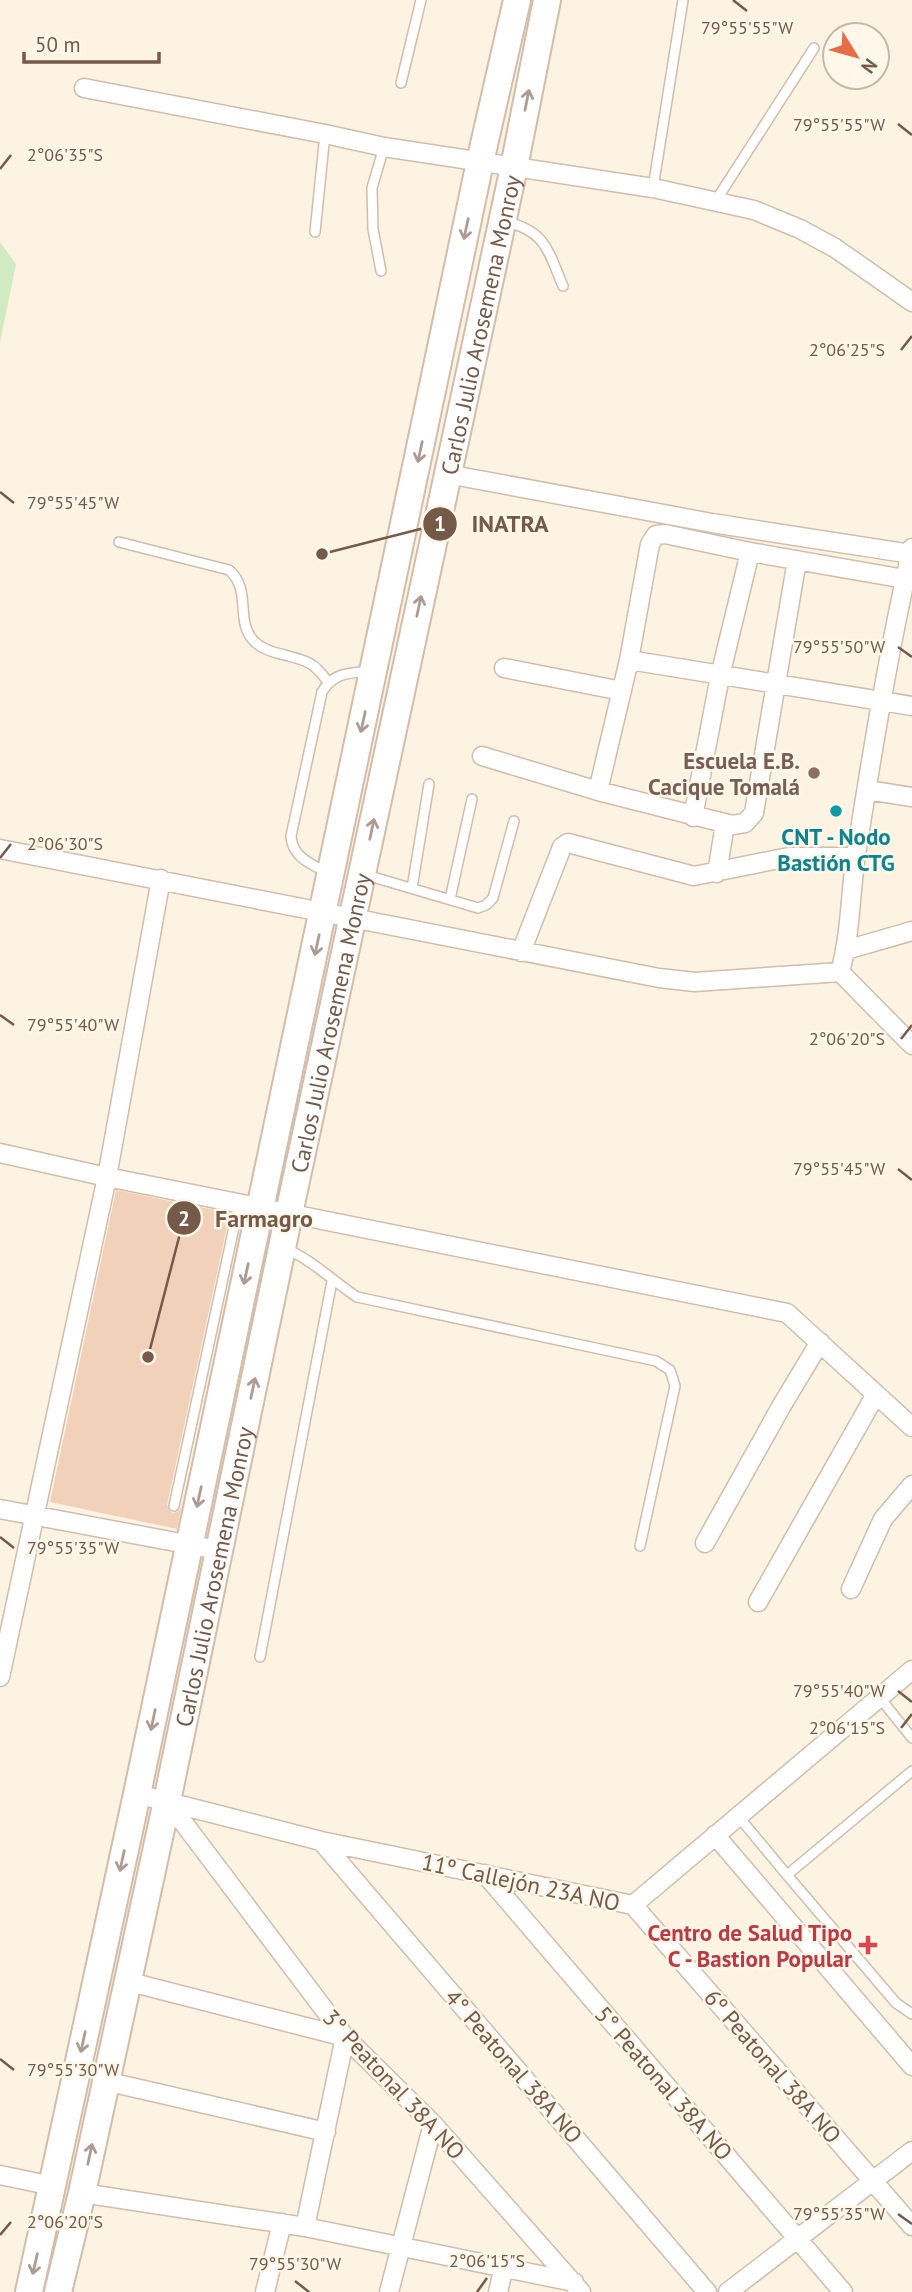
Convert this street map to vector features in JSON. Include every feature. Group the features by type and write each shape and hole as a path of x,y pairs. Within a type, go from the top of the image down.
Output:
{"main road":[{"name":"Carlos Julio Arosemena Monroy","path":"29,2292 189,1545 250,1206 323,913 480,162 517,0"},
{"name":"Carlos Julio Arosemena Monroy","path":"58,2292 167,1801 500,221 514,167 547,0"}],"street":[{"path":"84,89 384,147 653,188 754,210 800,229 835,248 912,302"},
{"path":"447,474 712,523 911,551 906,590 867,790 856,857 846,950 840,972"},
{"path":"598,791 629,660 650,544 656,536 666,534 797,560 906,590"},
{"path":"693,817 720,676 750,552"},
{"path":"482,756 693,817 732,825 745,823 754,813 797,560"},
{"path":"629,660 912,706"},
{"path":"504,668 622,691"},
{"path":"867,790 912,797"},
{"path":"717,873 725,824"},
{"path":"521,952 562,847 568,843 694,876 789,857 856,857"},
{"path":"0,849 659,978 695,982 840,972 912,1045"},
{"path":"0,1677 107,1177 161,879"},
{"path":"846,950 912,931"},
{"path":"0,1153 107,1177 787,1313 912,1427"},
{"path":"705,1543 820,1342"},
{"path":"758,1601 876,1394"},
{"path":"851,1589 883,1519 912,1485"},
{"path":"0,1509 218,1550"},
{"name":"11º Callejón 23A NO","path":"137,1794 321,1841 633,1905 912,1670"},
{"name":"3° Peatonal 38A NO","path":"167,1801 345,2037 433,2124 578,2287"},
{"path":"715,1835 912,2066"},
{"name":"4° Peatonal 38A NO","path":"321,1841 707,2292"},
{"name":"5° Peatonal 38A NO","path":"485,1874 843,2292"},
{"name":"6º Peatonal 38A NO","path":"633,1905 912,2226"},
{"path":"126,1981 345,2037 305,2227"},
{"path":"105,2081 326,2132"},
{"path":"389,2292 433,2124"},
{"path":"728,2292 912,2151"},
{"path":"0,2175 53,2186"},
{"path":"82,2193 400,2244 504,2266 578,2287"},
{"path":"265,2292 282,2223"},
{"path":"498,2292 504,2266"}],"lane":[{"path":"401,83 421,0"},
{"path":"653,188 683,0"},
{"path":"715,202 814,48"},
{"path":"315,232 324,134"},
{"path":"381,271 373,229 372,188 384,147"},
{"path":"500,221 525,226 537,234 563,286"},
{"path":"119,542 229,570 238,578 242,588 248,633 255,642 307,662 328,682"},
{"path":"331,874 298,856 291,847 291,836 322,692 328,682 338,676 374,670"},
{"path":"412,888 429,784"},
{"path":"450,900 472,799"},
{"path":"362,874 478,908 494,898 514,821"},
{"path":"174,1506 250,1206"},
{"path":"283,1248 300,1255 357,1297 656,1361 670,1370 675,1386 640,1546"},
{"path":"260,1657 332,1281"},
{"path":"880,1698 912,1738"},
{"path":"787,1874 912,1771"},
{"path":"738,1816 896,2003 912,2014"}],"green space":[{"path":"0,242 16,264 0,342"}],"building":[{"path":"116,1190 230,1213 167,1505 172,1513 181,1508 193,1452 177,1529 50,1502"}],"place":[{"name":"INATRA","path":"322,554"},
{"name":"Escuela E.B. Cacique Tomalá","path":"814,773"},
{"name":"CNT - Nodo Bastión CTG","path":"836,811"},
{"name":"Farmagro","path":"148,1357"},
{"name":"Centro de Salud Tipo C - Bastion Popular","path":"868,1945"}]}
